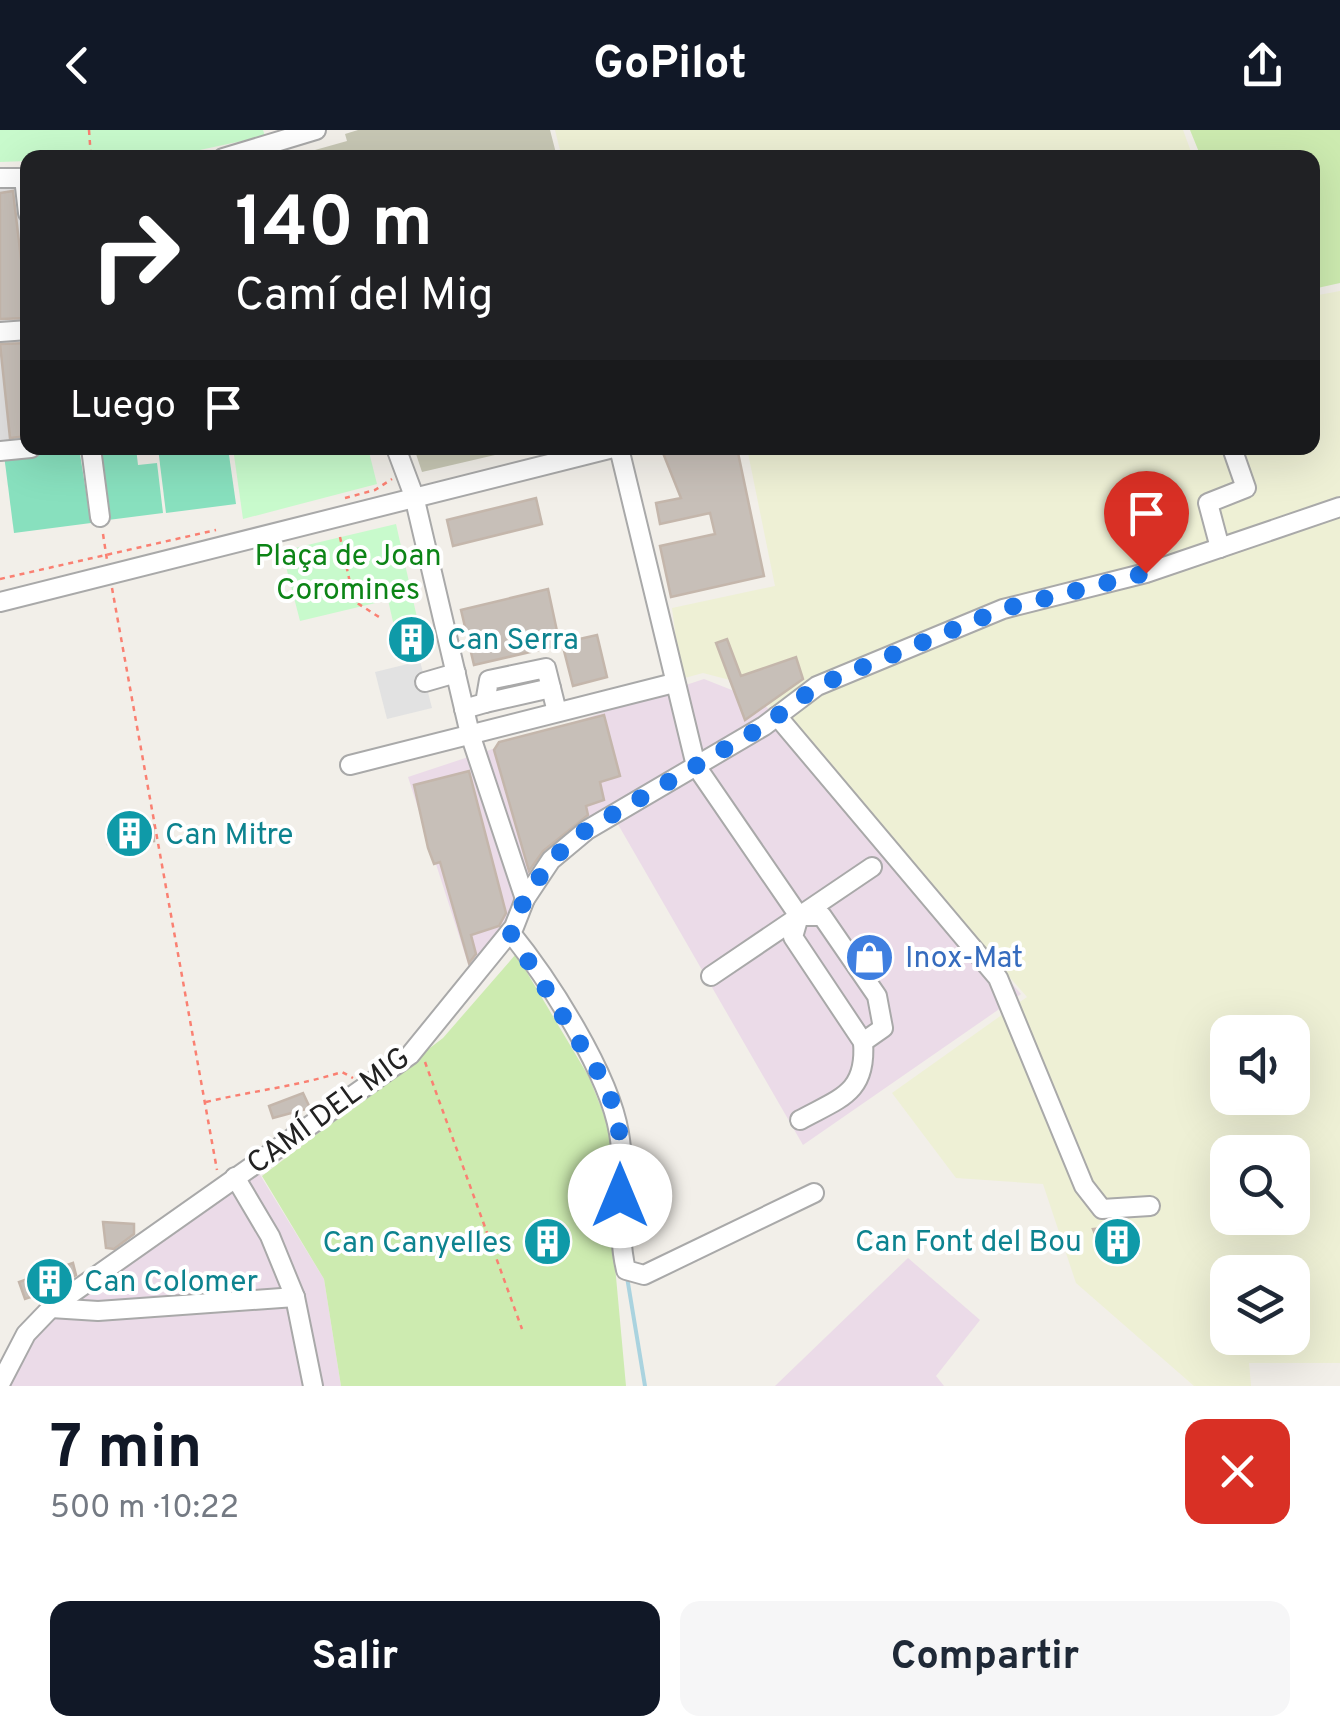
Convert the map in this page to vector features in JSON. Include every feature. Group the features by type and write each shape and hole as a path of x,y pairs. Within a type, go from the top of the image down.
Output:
{"street":[{"path":"263,150 316,130"},
{"path":"0,441 1,451"},
{"path":"92,455 100,518"},
{"path":"399,455 414,496 470,734 525,899"},
{"path":"0,602 587,455"},
{"path":"618,455 696,766 800,916"},
{"path":"1220,548 1208,503 1246,488 1234,455"},
{"name":"CAMÍ DEL MIG","path":"0,1384 26,1334 51,1308 410,1055 510,932 525,899 551,860 586,830 777,716 817,686 1003,609 1146,573 1340,507"},
{"path":"464,709 527,694 546,668 489,680 485,703"},
{"path":"425,682 456,674"},
{"path":"516,674 527,694 558,712"},
{"path":"350,765 674,683"},
{"path":"777,716 998,978 1084,1186 1102,1209 1150,1206"},
{"path":"711,976 872,867"},
{"path":"800,916 793,937 863,1042 865,1066 852,1091 800,1120"},
{"path":"800,916 822,916 878,996 883,1028 863,1042"},
{"path":"510,932 608,1088 620,1135 620,1248 626,1270 644,1275 814,1194"},
{"path":"227,1182 270,1236 295,1297 313,1386"},
{"path":"51,1308 98,1311 295,1297"}],"path":[{"path":"337,500 374,490 397,478"},
{"path":"100,518 205,1102 227,1182"},
{"path":"0,579 229,528"},
{"path":"340,537 354,601 379,617"},
{"path":"418,1044 522,1329"},
{"path":"205,1102 342,1072 366,1085"}],"shaded area":[{"path":"358,130 550,130 555,150 315,150 347,141 345,134"},
{"path":"555,130 1183,130 1190,150 560,150"},
{"path":"0,186 20,186 20,442 0,445"},
{"path":"1340,291 1340,1363 1249,1363 1251,1386 1194,1386 1076,1283 1043,1184 956,1178 892,1093 1027,997 753,686 703,673 681,679 672,608 775,586 748,455 1320,455 1320,295"},
{"path":"416,455 495,455 422,472"},
{"path":"420,661 432,708 387,719 375,672"},
{"path":"704,679 762,702 1021,994 803,1145 608,807 470,970 408,777"},
{"path":"251,1160 324,1279 341,1386 0,1386 0,1372 32,1312"},
{"path":"908,1258 980,1320 936,1376 944,1386 775,1386"}],"green space":[{"path":"0,130 263,130 265,136 200,150 20,150 20,161 0,162"},
{"path":"1190,130 1340,130 1340,283 1320,287 1320,150 1198,150"},
{"path":"4,455 80,455 91,523 14,533"},
{"path":"100,455 137,455 138,465 157,463 163,513 108,520"},
{"path":"159,455 229,455 236,504 166,513"},
{"path":"234,455 370,455 377,484 243,519"},
{"name":"Plaça de Joan Coromines","path":"396,524 418,622 394,626 388,600 300,621 282,551"},
{"path":"516,954 589,1077 613,1138 614,1255 626,1386 341,1386 324,1279 262,1176 443,1038"}],"building":[{"path":"13,191 20,250 20,318 0,319 0,193"},
{"path":"20,343 20,437 10,438 0,344"},
{"path":"664,455 738,455 764,576 671,597 660,546 715,534 710,513 660,524 656,503 681,498"},
{"path":"536,498 542,524 453,546 447,520"},
{"path":"548,589 560,645 474,665 461,610"},
{"path":"597,635 607,677 573,686 562,643"},
{"path":"727,639 741,676 796,657 803,679 745,720 716,643"},
{"path":"604,715 620,776 600,782 604,800 586,806 588,815 543,851 529,871 494,750 499,742"},
{"path":"469,771 506,913 499,926 471,935 476,954 469,963 440,862 434,864 428,848 414,785"},
{"name":"Can Mitre","path":"153,825 154,841 108,844 107,828"},
{"path":"303,1093 310,1108 273,1118 269,1106"},
{"path":"103,1222 134,1224 134,1234 114,1249 106,1248"},
{"name":"Can Font del Bou","path":"1132,1225 1138,1253 1106,1259 1093,1229"},
{"name":"Can Canyelles","path":"559,1226 568,1244 534,1259 526,1241"},
{"name":"Can Colomer","path":"73,1263 76,1275 57,1288 25,1299 19,1282"}],"waterway":[{"path":"627,1277 645,1386"}],"place":[{"name":"Can Serra","path":"412,639"},
{"name":"Can Mitre","path":"130,834"},
{"name":"Inox-Mat","path":"870,957"},
{"name":"Can Font del Bou","path":"1117,1241"},
{"name":"Can Canyelles","path":"547,1242"},
{"name":"Can Colomer","path":"49,1281"}],"route":[{"path":"620,1196 620,1135 608,1088 528,954 510,932 525,899 551,860 586,830 764,726 817,686 1003,609 1146,573"}]}
